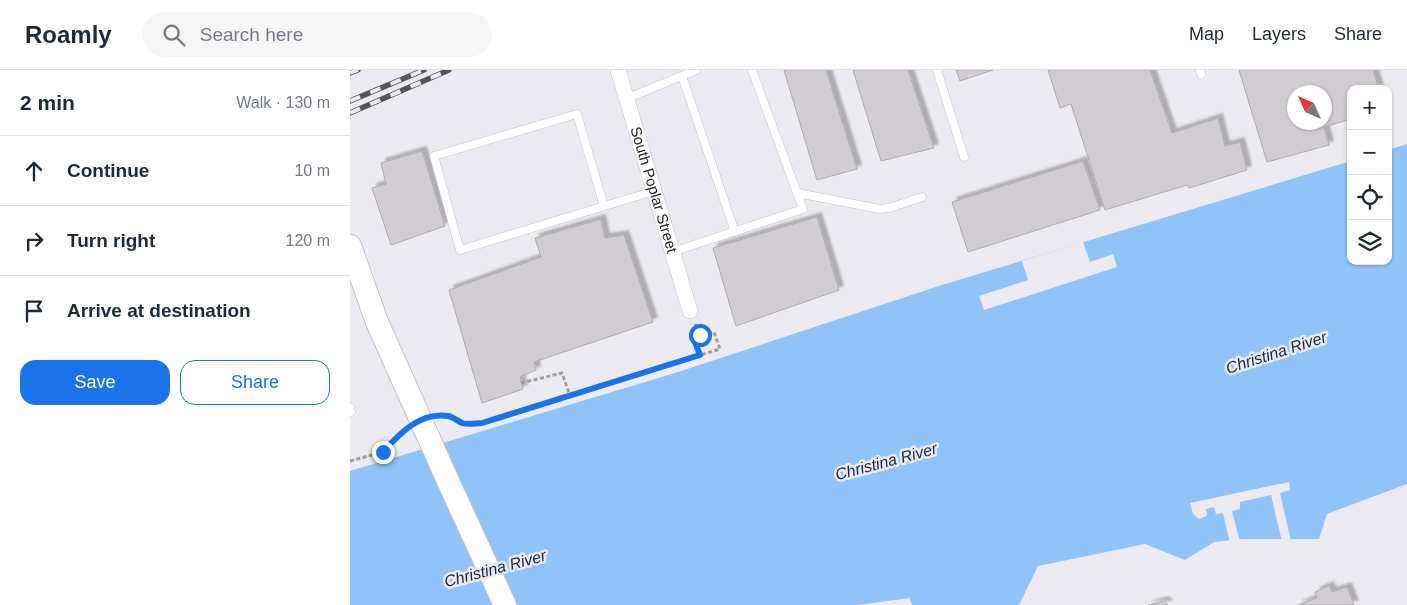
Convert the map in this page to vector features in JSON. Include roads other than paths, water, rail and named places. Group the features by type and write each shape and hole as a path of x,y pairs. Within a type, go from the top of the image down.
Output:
{"main road":[{"path":"350,246 377,322"},
{"path":"350,273 377,322 505,605"}],"street":[{"name":"South Poplar Street","path":"618,70 628,98 690,310"}],"lane":[{"path":"628,98 696,70"},
{"path":"672,252 803,209 752,70"},
{"path":"937,70 964,157"},
{"path":"682,76 734,232"},
{"path":"604,206 577,114 434,156 460,250 654,191"},
{"path":"797,193 880,209 890,208 922,196"},
{"path":"350,408 350,412"}],"water":[{"name":"Christina River","path":"1407,144 1407,484 1327,514 1319,539 1243,539 1214,542 1185,560 1145,544 1038,566 1019,605 912,605 910,598 858,605 350,605 350,471 675,373 942,285 1347,162 1347,265 1392,265 1392,149"}],"railway":[{"path":"350,73 358,70"},
{"path":"350,101 424,70"},
{"path":"350,113 449,70"}]}
